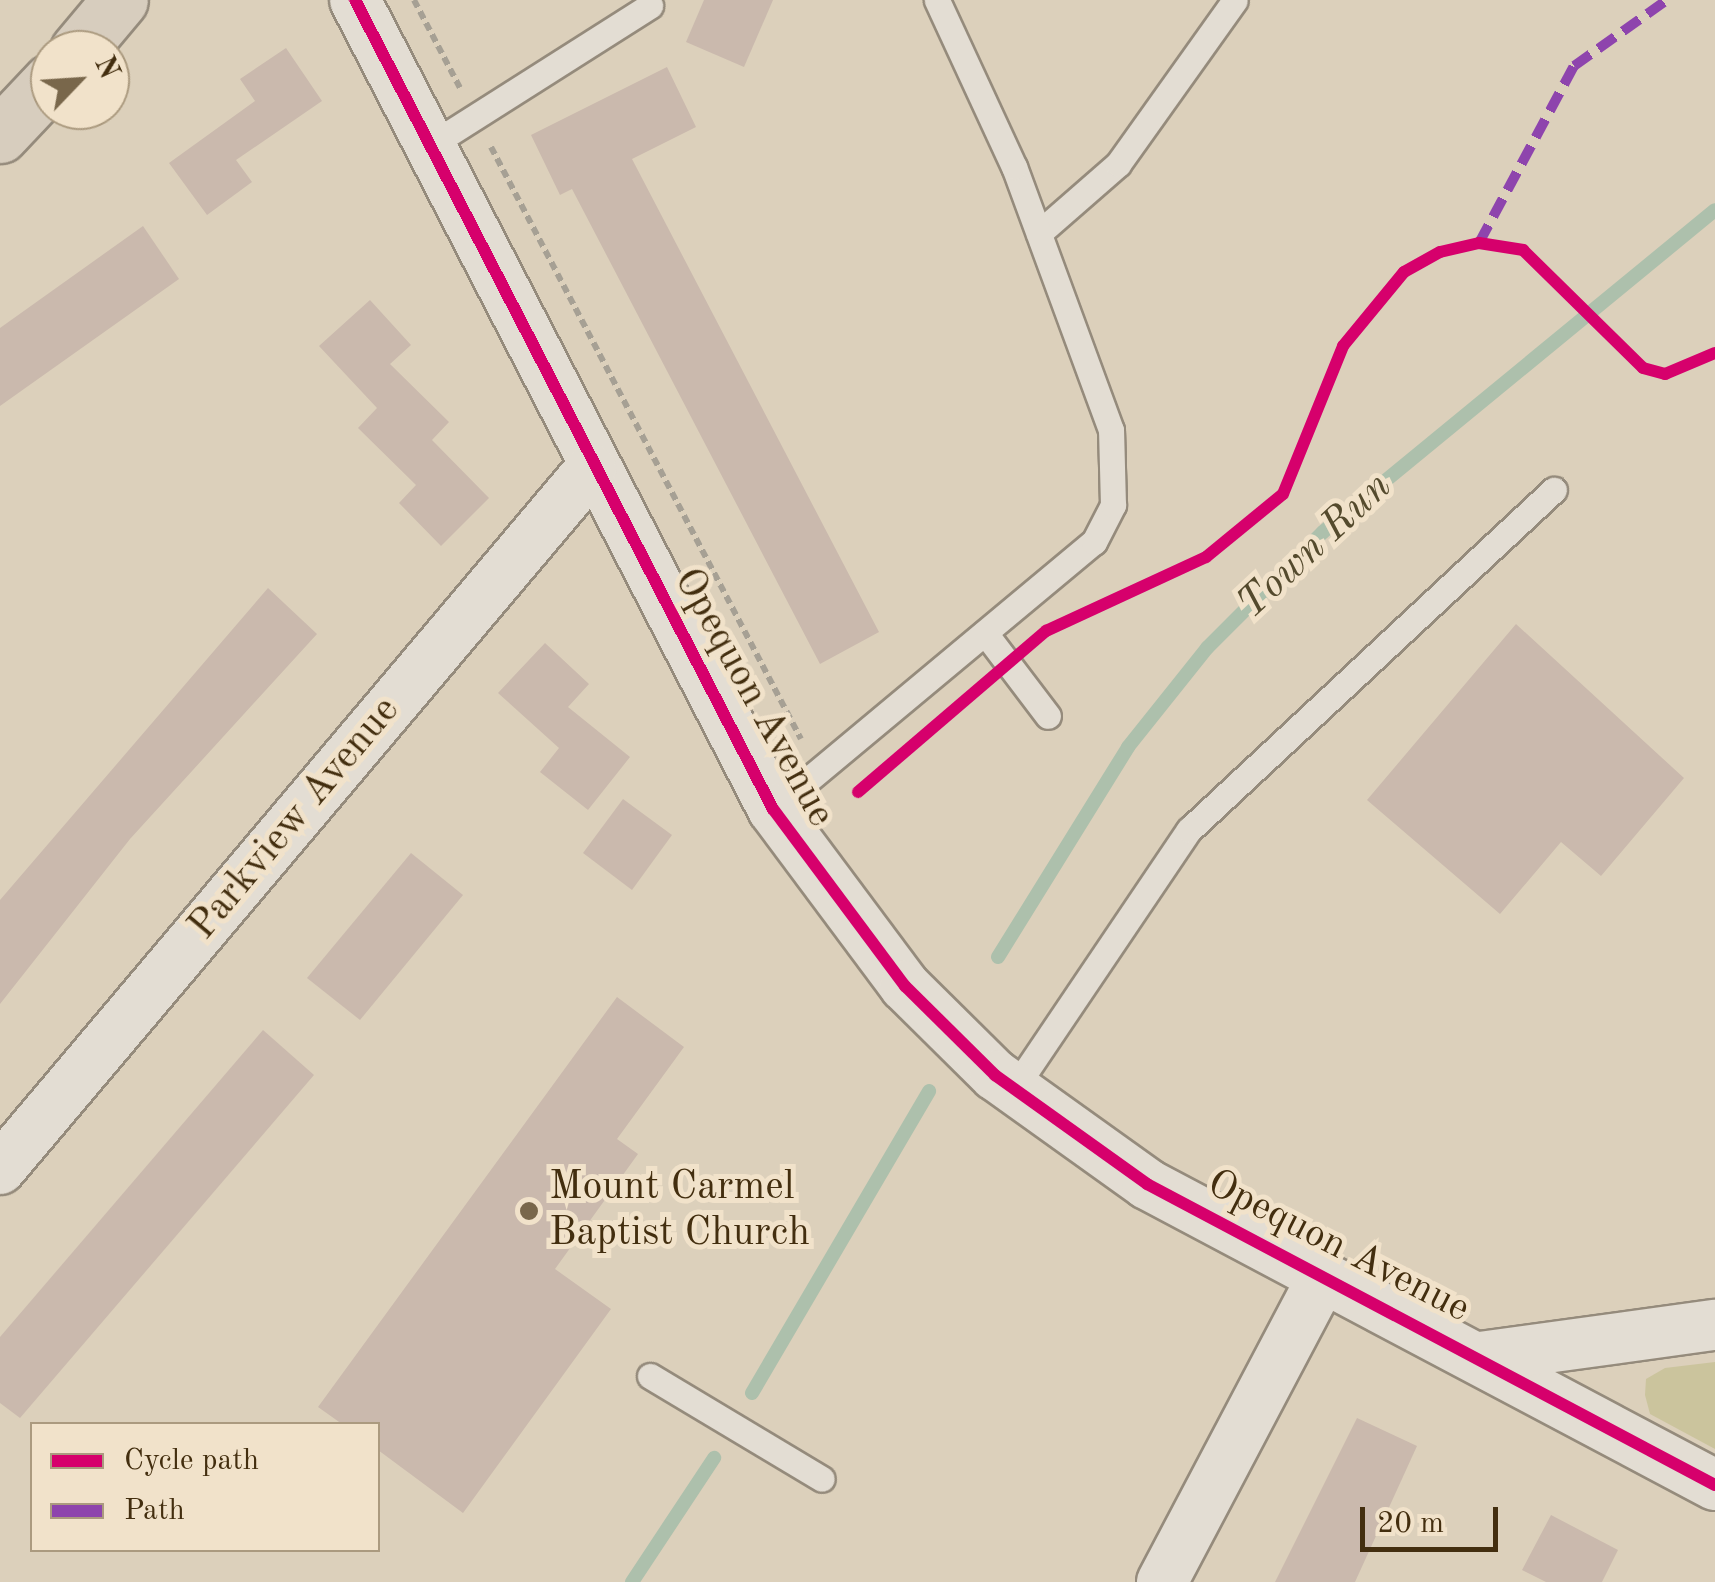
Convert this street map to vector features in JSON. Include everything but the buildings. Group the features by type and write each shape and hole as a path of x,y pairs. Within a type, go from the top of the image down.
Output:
{"main road":[{"path":"95,30 120,0"},
{"path":"0,135 30,103"}],"street":[{"name":"Opequon Avenue","path":"356,0 591,469 773,809 906,986 1014,1090 1147,1184 1480,1357 1715,1485"},
{"name":"Parkview Avenue","path":"0,1169 591,469"},
{"path":"1162,1582 1322,1276"},
{"path":"1480,1357 1715,1326"}],"lane":[{"path":"773,809 1094,542 1114,505 1111,430 1038,233 936,0"},
{"path":"1038,233 1118,164 1235,0"},
{"path":"429,146 650,6"},
{"path":"1014,1090 1189,830 1554,490"},
{"path":"985,632 1048,716"},
{"path":"650,1376 822,1479"}],"path":[{"path":"414,0 818,771"}],"shaded area":[{"path":"1715,1362 1715,1449 1650,1414 1645,1395 1646,1379 1665,1368"}],"waterway":[{"name":"Town Run","path":"998,957 1128,747 1207,648 1323,532 1715,210"},
{"name":"Town Run","path":"752,1393 929,1091"},
{"name":"Town Run","path":"632,1582 714,1458"}],"marked path":[{"path":"1479,243 1574,66 1667,0"}],"cycle path":[{"path":"355,0 773,809 905,986 995,1075 1147,1184 1715,1485"},
{"path":"858,792 1046,631 1206,557 1283,494 1343,346 1404,272 1440,252 1479,243 1523,250 1643,368 1665,374 1715,353"}],"place":[{"name":"Mount Carmel Baptist Church","path":"529,1211"}]}
